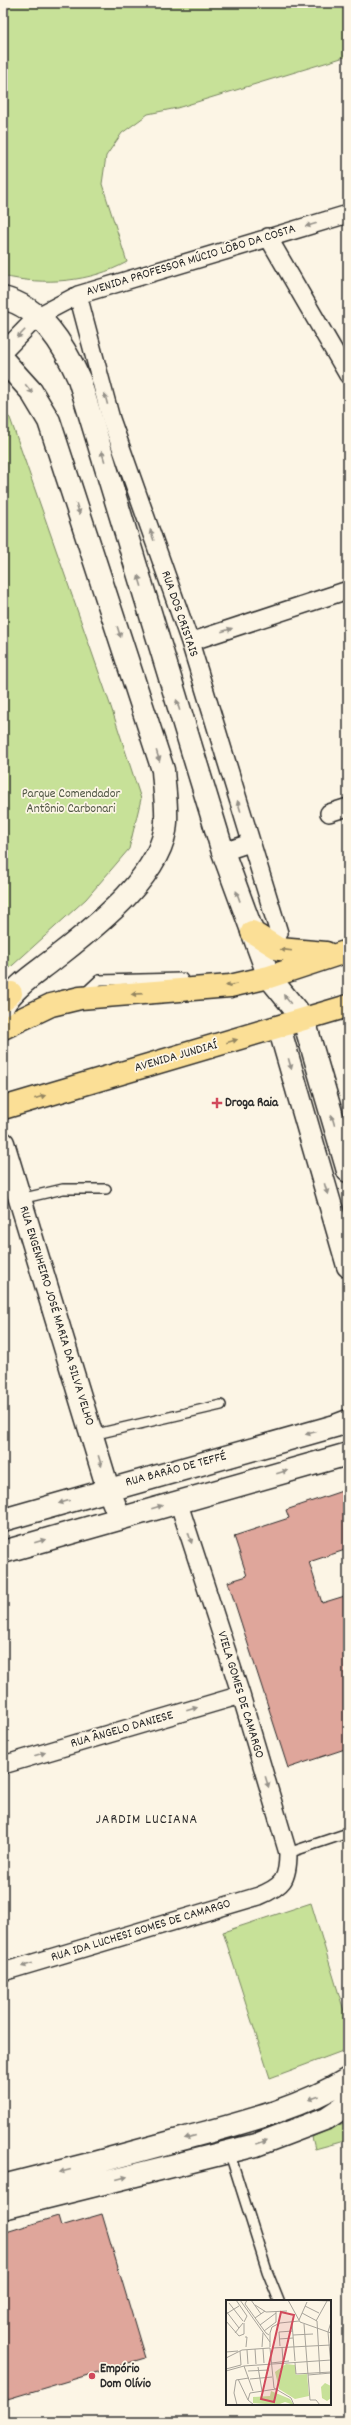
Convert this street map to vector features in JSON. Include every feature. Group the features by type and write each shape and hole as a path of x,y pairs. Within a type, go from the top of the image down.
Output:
{"main road":[{"path":"3,298 38,316 66,350 79,379 223,852 269,977 304,1020 348,1171"},
{"path":"3,360 31,390 49,421 163,770 166,823 159,850 138,885 84,935 6,1000"},
{"path":"252,932 279,949 343,952"},
{"path":"3,1028 51,1005 80,998 230,986 269,977 343,952"},
{"name":"AVENIDA JUNDIAÍ","path":"3,1108 348,1006"},
{"path":"279,1027 348,1266"},
{"name":"RUA ENGENHEIRO JOSÉ MARIA DA SILVA VELHO","path":"3,1143 108,1489 120,1518"},
{"name":"RUA BARÃO DE TEFFÉ","path":"3,1520 108,1489 336,1426 348,1421"},
{"path":"3,1552 178,1501 348,1454"},
{"path":"3,2186 64,2171 246,2121 321,2096 348,2079"},
{"path":"3,2208 256,2144 328,2118 348,2104"}],"street":[{"name":"AVENIDA PROFESSOR MÚCIO LÔBO DA COSTA","path":"3,352 38,316 78,295 348,214"},
{"path":"268,238 348,375"},
{"name":"RUA DOS CRISTAIS","path":"78,295 111,419 190,642 250,843 279,933"},
{"path":"190,642 348,590"},
{"path":"329,813 348,807"},
{"path":"223,852 250,843"},
{"name":"VIELA GOMES DE CAMARGO","path":"178,1501 241,1695 288,1853 288,1872 278,1888"},
{"name":"RUA ÂNGELO DANIESE","path":"3,1765 241,1695"},
{"name":"RUA IDA LUCHESI GOMES DE CAMARGO","path":"3,1972 259,1896 278,1888"}],"lane":[{"path":"20,1199 63,1189 106,1189"},
{"path":"92,1435 221,1405"},
{"path":"288,1853 348,1833"},
{"path":"229,2151 267,2271 279,2300"}],"green space":[{"path":"3,3 348,3 348,56 177,108 148,114 122,133 106,156 102,184 127,262 113,269 83,278 51,281 19,279 3,276"},
{"name":"Parque Comendador Antônio Carbonari","path":"3,412 10,418 111,707 141,799 129,849 86,899 3,974"},
{"path":"311,1903 348,2024 348,2049 270,2078 223,1932"},
{"path":"348,2121 348,2140 315,2149 312,2137"}],"building":[{"path":"348,1489 348,1549 309,1562 322,1603 348,1595 348,1748 288,1768 228,1582 247,1576 234,1536 289,1518 286,1510"},
{"path":"102,2214 145,2358 4,2400 3,2233 58,2216 61,2226"}],"place":[{"name":"Droga Raia","path":"217,1103"},
{"name":"Empório Dom Olívio","path":"92,2376"}],"district":[{"name":"JARDIM LUCIANA","path":"147,1820"}]}
